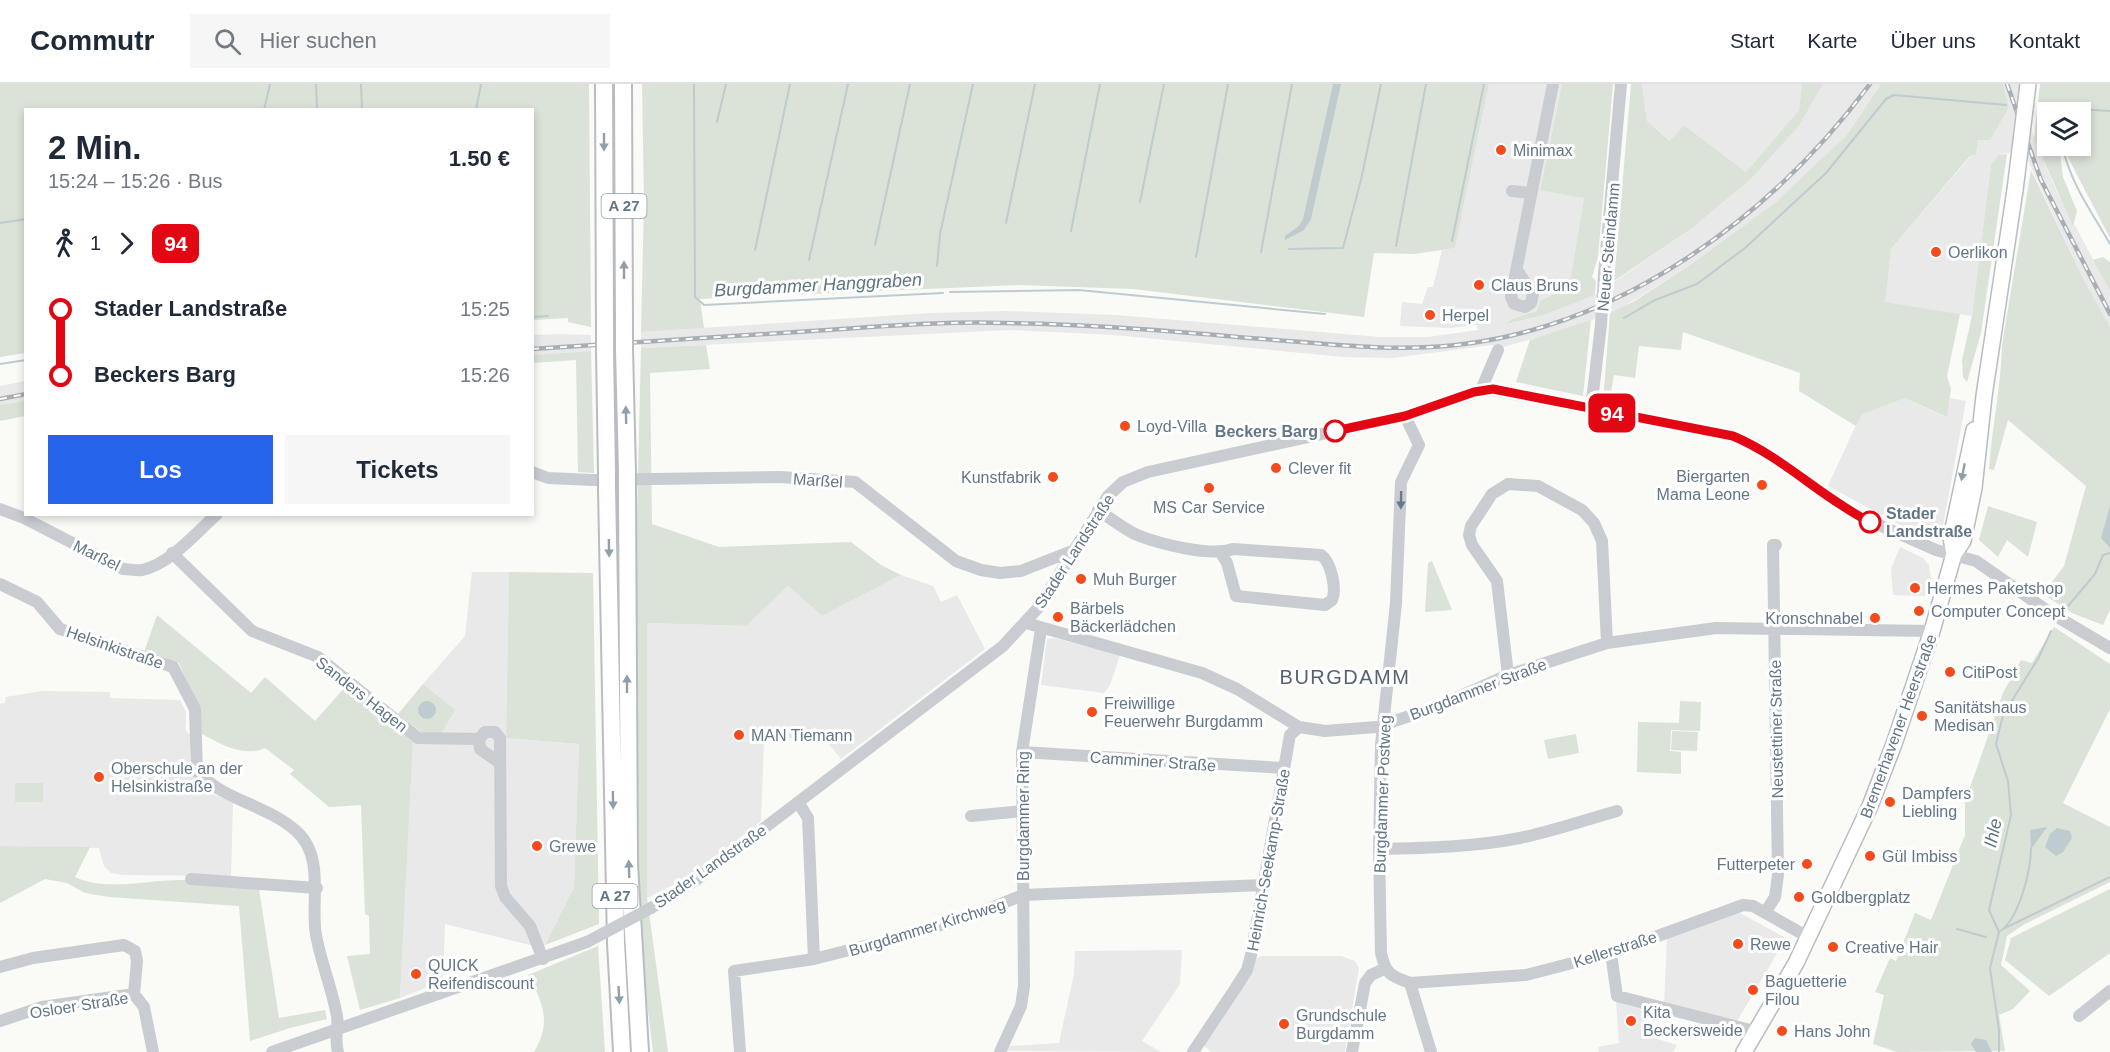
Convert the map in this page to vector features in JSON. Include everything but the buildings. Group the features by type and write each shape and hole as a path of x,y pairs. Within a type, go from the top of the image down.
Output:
{"highway":[{"name":"A 27","path":"604,84 607,481 616,943 622,1051"},
{"name":"A 27","path":"623,84 628,864 640,1052"}],"main road":[{"name":"Bremerhavener Heerstraße","path":"1744,1052 1758,1032 1808,937 1870,806 1894,744 1932,631 1954,554 1951,538 1966,455 1984,396 2015,190 2028,84"}],"street":[{"path":"1517,270 1553,84"},
{"name":"Neuer Steindamm","path":"1591,409 1621,84"},
{"path":"1512,191 1531,193"},
{"path":"1481,390 1498,350"},
{"name":"Stader Landstraße","path":"272,1052 587,942 651,908 696,880 1003,646 1026,623 1098,510 1123,482 1148,472 1405,416 1481,390 1493,389 1733,436 1755,445 1859,516 1936,550 1976,561 2064,622 2110,648"},
{"name":"Burgdammer Postweg","path":"1384,969 1381,953 1379,849 1383,723 1395,603 1401,482 1419,445 1405,416"},
{"name":"Marßel","path":"534,473 548,477 592,480 780,477 855,482 957,561 981,570 1000,573 1021,571 1072,551"},
{"path":"1508,675 1497,580 1472,545 1469,535 1471,526 1492,495 1508,484 1538,486 1582,510 1594,523 1602,541 1607,643"},
{"name":"Marßel","path":"0,509 24,518 123,569 140,571 154,566 172,553 215,516"},
{"path":"1098,510 1136,534 1179,547 1221,553 1233,549 1321,555 1325,558 1335,594 1332,600 1325,605 1236,596 1227,563 1221,553"},
{"name":"Neustettiner Straße","path":"1766,914 1775,897 1778,875 1773,545 1776,545"},
{"name":"Sanders Hagen","path":"172,553 252,631 318,657 418,738 479,739 490,730 498,734 500,763"},
{"name":"Helsinkistraße","path":"0,584 38,602 60,628 173,667 195,709 196,772 211,787 296,830 312,856 316,888 316,933 338,1018 337,1029"},
{"path":"1026,623 1041,629"},
{"name":"Burgdammer Straße","path":"1041,629 1202,673 1237,689 1299,727 1325,730 1376,727 1431,709 1508,675 1607,643 1716,628 1932,631"},
{"name":"Burgdammer Ring","path":"1000,1052 1021,1006 1024,986 1022,752 1041,629"},
{"name":"Heinrich-Seekamp-Straße","path":"1198,1050 1246,970 1290,735 1299,727"},
{"path":"479,739 483,753 500,763 501,886 505,897 530,926 543,958"},
{"name":"Camminer Straße","path":"1022,752 1284,768"},
{"path":"798,802 808,818 814,959"},
{"path":"970,816 1024,811"},
{"path":"1379,849 1437,848 1491,843 1528,836 1617,811"},
{"path":"190,879 316,888"},
{"name":"Burgdammer Kirchweg","path":"740,1052 734,971 814,959 968,917 1023,895 1263,885"},
{"name":"Kellerstraße","path":"1410,983 1526,975 1611,953 1743,905 1753,906 1808,937"},
{"path":"0,967 33,958 124,945 135,951 137,961 134,994"},
{"path":"1611,953 1617,996 1758,1032"},
{"path":"1352,1052 1365,983 1371,975 1384,969 1393,976 1410,983 1431,1052"},
{"path":"2079,1016 2110,991"},
{"name":"Osloer Straße","path":"0,1021 42,1007 134,994 144,1007 153,1052"},
{"path":"337,1029 335,1042 338,1052"},
{"path":"337,1029 346,1052"}],"shaded area":[{"path":"0,84 589,84 591,327 568,322 568,318 534,320 534,108 24,108 24,353 0,357"},
{"path":"642,84 1489,84 1455,248 1414,254 1374,253 1364,317 1133,289 1019,285 700,299 704,328 641,332 644,202"},
{"path":"1333,84 1341,84 1311,219 1304,230 1285,240 1285,236 1299,226 1303,219"},
{"path":"1489,84 1562,84 1540,189 1584,198 1569,287 1540,301 1537,311 1511,319 1508,324 1544,315 1595,295 1691,229 1752,178 1799,126 1823,84 1881,84 1846,136 1810,173 1776,202 1690,265 1620,309 1569,329 1503,347 1492,345 1393,358 1344,357 1114,335 1009,330 641,348 641,332 930,313 1007,311 1115,315 1380,337 1428,337 1478,330 1477,325 1451,328 1400,326 1402,302 1422,304 1428,287 1433,287 1442,250 1455,248"},
{"path":"1562,84 1613,84 1598,257 1592,277 1596,281 1595,295 1544,315 1507,324 1511,319 1537,311 1540,301 1569,287 1584,198 1540,190"},
{"path":"1631,84 1642,84 1647,121 1670,141 1684,125 1746,172 1799,110 1802,84 1823,84 1799,126 1752,178 1691,229 1614,281"},
{"path":"1642,84 1802,84 1799,110 1746,172 1684,125 1671,141 1647,121"},
{"path":"1881,84 2003,84 2009,107 1990,140 1978,140 1976,155 1970,156 1891,249 1885,302 1960,314 1947,376 1951,389 1947,417 1905,398 1862,414 1856,426 1799,391 1800,373 1683,332 1681,350 1639,346 1635,378 1614,375 1609,403 1603,401 1610,313 1633,302 1690,265 1776,202 1846,136"},
{"path":"2003,84 2019,84 2037,146 2037,156 2041,156 2056,190 2110,291 2110,327 2083,278 2023,150 1998,155 1991,165 1972,316 1884,302 1891,249 1971,156 1976,155 1978,140 2009,108"},
{"path":"2040,84 2110,84 2110,238 2067,156 2091,156 2091,102 2038,102"},
{"path":"2037,112 2037,146 2034,139"},
{"path":"2007,154 1981,333 1967,382 1963,377 1962,360 1972,316 1991,165 1998,155"},
{"path":"2042,156 2060,156 2063,177 2077,211 2073,226"},
{"path":"2031,170 2083,278 2110,327 2110,610 2103,625 2072,613 2043,594 2064,566 2086,486 2008,420 1994,470 1989,469 2002,345"},
{"path":"2103,257 2110,262 2110,291 2093,260"},
{"path":"1591,320 1583,396 1516,382 1530,340"},
{"path":"534,335 591,335 591,351 534,355"},
{"path":"706,345 710,369 650,373 652,524 719,547 851,542 881,565 901,575 822,616 788,586 746,626 647,623 647,898 668,1052 653,1052 638,928 635,601 641,348"},
{"path":"591,351 594,473 578,472 576,360 534,363 534,355"},
{"path":"24,381 24,401 0,405 0,386"},
{"path":"1905,398 1946,417 1950,398 1966,401 1941,536 1902,526 1828,486 1861,414"},
{"path":"24,401 24,416 0,421 0,405"},
{"path":"1988,506 2037,522 2028,557 2007,540 1998,557 1979,540"},
{"path":"2110,506 2110,548 2101,538"},
{"path":"1900,547 1923,558 1929,565 1931,578 1929,596 1893,595 1891,569"},
{"path":"1432,561 1452,610 1425,612 1428,563"},
{"path":"472,572 509,572 506,738 579,744 574,887 545,945 530,945 445,924 443,981 400,998 413,742 454,710 423,684 465,636"},
{"path":"509,572 593,573 599,924 545,945 574,887 579,744 506,738"},
{"path":"901,575 933,586 941,602 957,595 985,649 841,759 815,727 799,738 764,739 761,821 693,875 647,898 647,623 745,626 788,586 822,616"},
{"path":"157,615 251,693 265,677 315,721 347,685 413,742 400,998 360,1010 347,956 370,954 369,916 365,914 361,805 329,807 290,774 294,770 265,748 248,751 231,748 199,732 198,707 179,663 144,652"},
{"path":"2054,627 2110,664 2110,709 2063,803 2110,827 2110,882 2023,925 2007,936 2001,965 2030,991 2013,1009 1999,1015 2005,1051 1897,1052 1873,1044 1884,995 1875,992 1890,958 1896,961 1915,913 1931,920 1965,835 1965,802 2003,693 2021,660 2032,663"},
{"path":"1054,638 1120,655 1110,685 1104,693 1041,685 1047,639"},
{"path":"423,684 455,710 441,734 421,732 398,714"},
{"name":"Oberschule an der Helsinkistraße","path":"42,691 110,692 110,698 180,700 186,712 186,731 190,735 190,763 207,792 233,802 231,876 124,875 111,873 104,866 99,848 0,846 0,704 5,703 6,697"},
{"path":"427,701 433,704 436,710 433,716 427,719 421,716 418,710 421,704"},
{"path":"1680,701 1701,702 1700,731 1671,730 1670,751 1681,752 1681,774 1637,772 1638,722 1679,723"},
{"path":"1672,731 1698,732 1697,751 1671,750"},
{"path":"1576,734 1579,753 1548,759 1544,740"},
{"path":"15,783 43,783 43,802 15,802"},
{"path":"2047,827 2031,849 2030,830"},
{"path":"2057,828 2070,831 2072,838 2063,852 2056,856 2045,847 2050,834"},
{"path":"0,846 90,847 75,877 101,884 185,880 259,889 279,1018 325,1010 327,1019 250,1041 239,906 109,897 85,893 67,883 45,879 0,903"},
{"path":"2110,889 2110,953 2049,996 2005,960 2011,938"},
{"path":"1738,912 1786,938 1733,1028 1664,1005 1667,937"},
{"path":"598,946 605,1052 534,1052 540,1041 544,1022 538,995 528,975"},
{"path":"1182,950 1180,984 1142,1041 1161,1052 1007,1051 1010,1046 1059,1043 1074,974 1075,951"},
{"name":"Grundschule Burgdamm","path":"1262,956 1341,956 1355,961 1359,968 1345,1052 1211,1052 1203,1045 1253,960"},
{"name":"Kita Beckersweide","path":"1616,1001 1646,1008 1641,1034 1677,1045 1673,1052 1599,1052 1598,1047 1619,1043"},
{"path":"1975,1038 1986,1040 1992,1052 1976,1052 1971,1044"}],"waterway":[{"path":"264,108 270,84"},
{"path":"316,84 317,108"},
{"path":"361,84 362,108"},
{"path":"476,108 481,84"},
{"name":"Burgdammer Hanggraben","path":"694,84 695,297 704,305 943,293"},
{"path":"717,122 726,84"},
{"path":"755,250 790,84"},
{"path":"809,260 848,84"},
{"path":"875,245 910,84"},
{"path":"937,266 940,234 973,84"},
{"path":"1006,223 1035,84"},
{"path":"1071,231 1100,84"},
{"path":"1140,202 1164,84"},
{"path":"1196,257 1228,84"},
{"path":"1261,252 1292,84"},
{"path":"1289,249 1343,248 1361,180 1381,84"},
{"path":"1396,246 1426,84"},
{"path":"1452,241 1484,84"},
{"path":"1624,318 1655,300 1697,284 1745,248 1826,173 1886,99 1894,95 2006,105"},
{"path":"2091,110 2110,111"},
{"path":"2065,156 2076,185 2110,244"},
{"path":"0,223 24,219"},
{"name":"Burgdammer Hanggraben","path":"950,292 1079,290 1325,314"},
{"path":"534,317 548,316"},
{"path":"0,364 24,360"},
{"name":"Ihle","path":"2063,612 2095,574 2103,555 2110,553"},
{"name":"Ihle","path":"1999,1052 1999,1030 1990,968 1999,932 1989,910 2011,815 2008,781 1996,744 2003,715 2039,657 2051,631"},
{"path":"1999,932 2012,917 2023,894 2031,848"},
{"path":"2005,928 2110,877"},
{"path":"1957,929 1986,937"}],"railway":[{"path":"534,349 957,323 1102,327 1335,345 1408,348 1456,345 1517,334 1577,315 1634,289 1689,257 1740,219 1788,178 1831,132 1870,84"},
{"path":"2007,84 2041,180 2110,314"},
{"path":"0,399 24,394"}],"bus line":[{"name":"94","path":"1335,431 1405,416 1474,392 1493,389 1733,436 1755,445 1870,522"}],"place":[{"name":"Minimax","path":"1501,150"},
{"name":"Oerlikon","path":"1936,252"},
{"name":"Claus Bruns","path":"1479,285"},
{"name":"Herpel","path":"1430,315"},
{"name":"Loyd-Villa","path":"1125,426"},
{"name":"Beckers Barg","path":"1335,431"},
{"name":"Clever fit","path":"1276,468"},
{"name":"Kunstfabrik","path":"1053,477"},
{"name":"Biergarten Mama Leone","path":"1762,485"},
{"name":"MS Car Service","path":"1209,488"},
{"name":"Stader Landstraße","path":"1870,522"},
{"name":"Muh Burger","path":"1081,579"},
{"name":"Hermes Paketshop","path":"1915,588"},
{"name":"Computer Concept","path":"1919,611"},
{"name":"Bärbels Bäckerlädchen","path":"1058,617"},
{"name":"Kronschnabel","path":"1875,618"},
{"name":"CitiPost","path":"1950,672"},
{"name":"Freiwillige Feuerwehr Burgdamm","path":"1092,712"},
{"name":"Sanitätshaus Medisan","path":"1922,716"},
{"name":"MAN Tiemann","path":"739,735"},
{"name":"Oberschule an der Helsinkistraße","path":"99,777"},
{"name":"Dampfers Liebling","path":"1890,802"},
{"name":"Grewe","path":"537,846"},
{"name":"Gül Imbiss","path":"1870,856"},
{"name":"Futterpeter","path":"1807,864"},
{"name":"Goldbergplatz","path":"1799,897"},
{"name":"Rewe","path":"1738,944"},
{"name":"Creative Hair","path":"1833,947"},
{"name":"QUICK Reifendiscount","path":"416,974"},
{"name":"Baguetterie Filou","path":"1753,990"},
{"name":"Kita Beckersweide","path":"1631,1021"},
{"name":"Grundschule Burgdamm","path":"1284,1024"},
{"name":"Hans John","path":"1782,1031"}],"district":[{"name":"BURGDAMM","path":"1345,677"}]}
